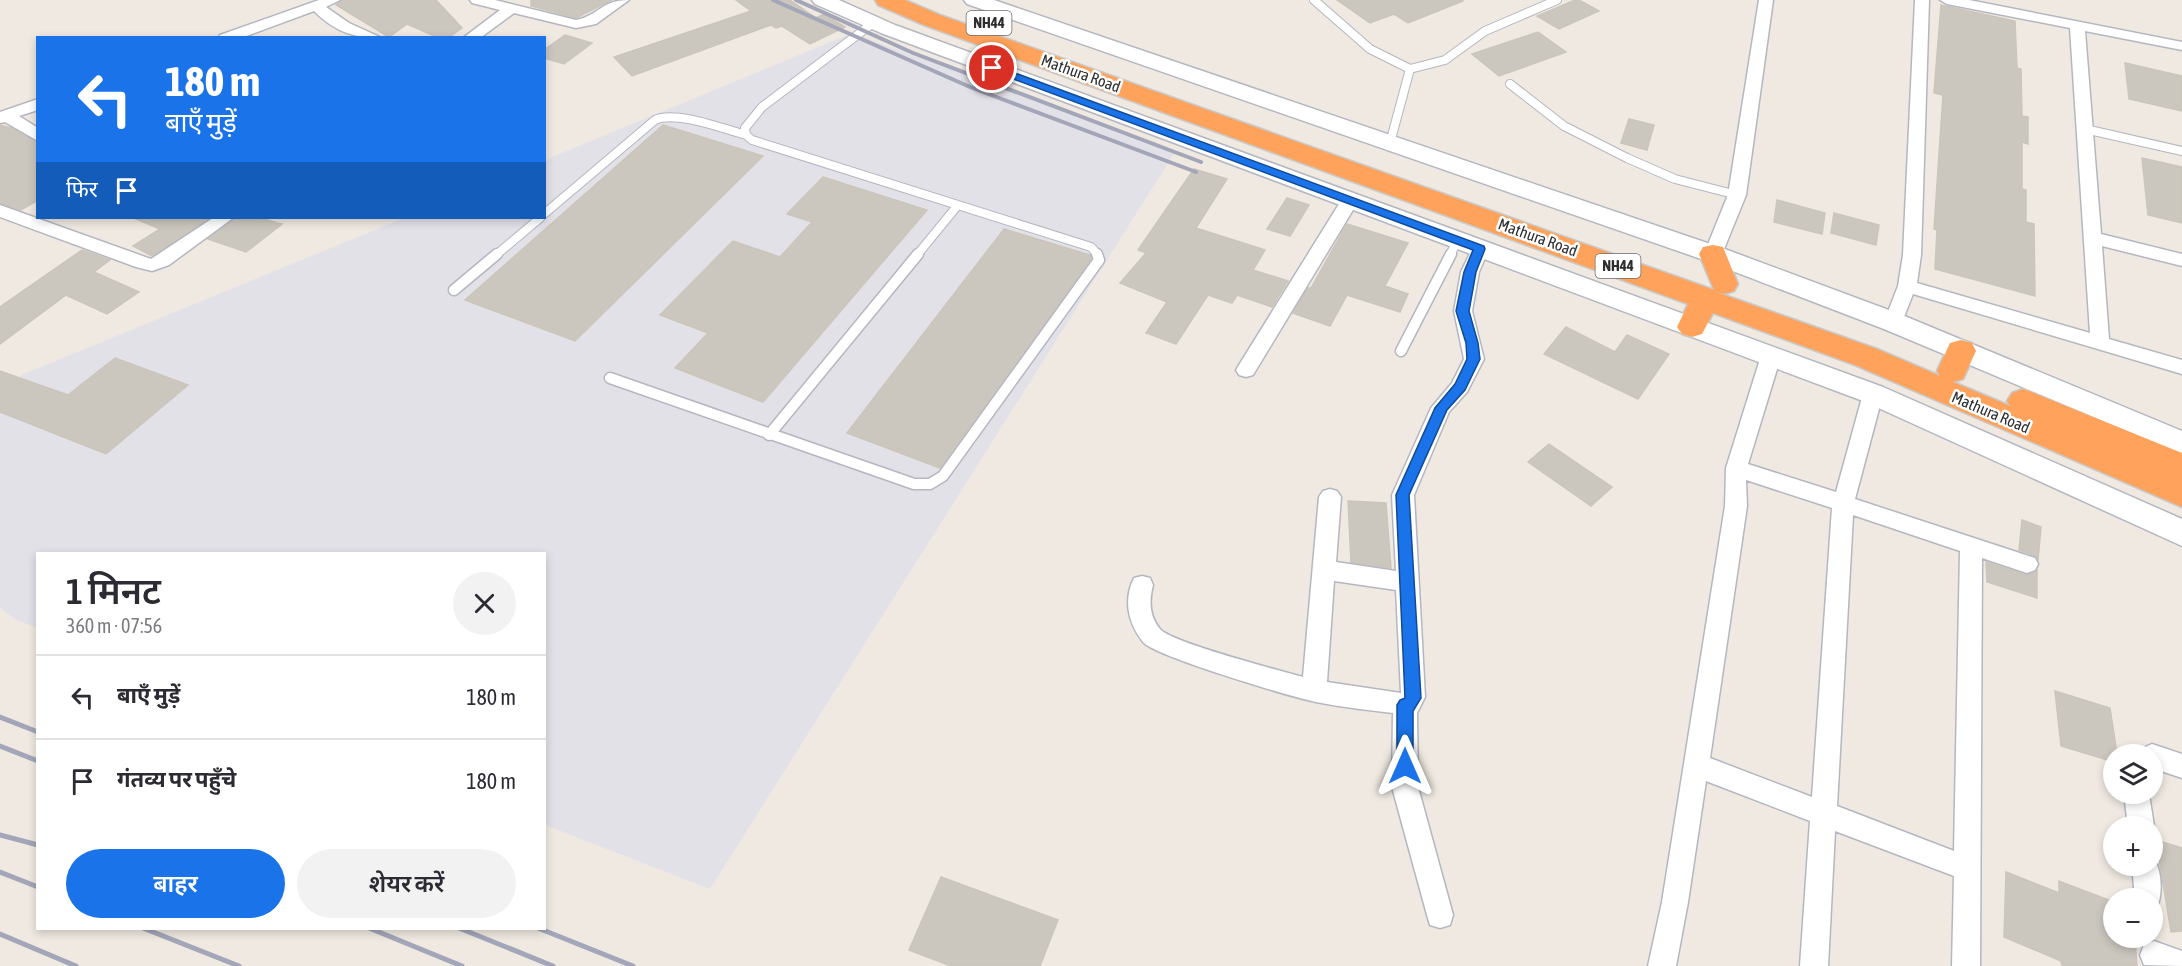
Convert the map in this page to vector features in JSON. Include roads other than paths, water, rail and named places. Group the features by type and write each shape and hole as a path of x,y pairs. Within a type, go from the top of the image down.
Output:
{"highway":[{"name":"Mathura Road","path":"886,0 932,20 1047,52"},
{"name":"Mathura Road","path":"928,0 1047,52 1714,291 1884,342 1957,361 2182,467"},
{"path":"1692,327 1714,291 1713,254"},
{"name":"Mathura Road","path":"1714,291 2182,494"}],"main road":[{"path":"822,0 873,23 1873,394 2182,533"},
{"path":"974,0 1713,254 1893,322 1957,361 2182,442"}],"street":[{"path":"231,36 333,0"},
{"path":"477,0 576,24 591,21 622,0"},
{"path":"1713,254 1737,195 1766,0"},
{"path":"1893,322 1907,286 1912,255 1922,0"},
{"path":"1947,0 2182,46"},
{"path":"317,6 342,26 370,36"},
{"path":"473,36 510,9"},
{"path":"2077,25 2100,344"},
{"path":"3,116 36,105"},
{"path":"3,116 36,135"},
{"path":"1246,370 1350,200"},
{"path":"0,211 152,265 169,258 223,219"},
{"path":"2092,238 2182,260"},
{"path":"1142,585 1138,600 1140,613 1152,637 1189,654 1314,691 1410,705 1413,698 1402,495 1441,408 1460,387 1474,359 1472,343 1462,311 1470,272 1469,244"},
{"path":"1907,286 2182,367"},
{"path":"1662,966 1675,902 1736,506 1736,468 1771,356"},
{"path":"1814,966 1843,505 1873,394"},
{"path":"1736,468 2027,564"},
{"path":"1314,691 1330,497"},
{"path":"1966,966 1971,546"},
{"path":"1324,570 1406,582"},
{"path":"1405,705 1406,787 1440,915"},
{"path":"2163,760 2182,766"},
{"path":"1696,765 1966,868"},
{"path":"2154,953 2182,965"}],"lane":[{"path":"1314,0 1370,49 1410,69 1446,60 1485,31 1557,0"},
{"path":"746,135 745,128 762,107 873,23"},
{"path":"1390,143 1410,69"},
{"path":"1510,84 1564,126 1627,158 1676,179 1737,195"},
{"path":"546,212 655,120 661,117 678,117 746,135 752,140 1091,247 1097,253 1099,260 936,483 914,484 610,378"},
{"path":"2085,129 2182,151"},
{"path":"769,435 958,205"},
{"path":"454,290 539,219"},
{"path":"1401,351 1469,244"}],"railway":[{"path":"773,0 970,87 1196,172"},
{"path":"796,0 913,53 1201,162"},
{"path":"0,717 36,731"},
{"path":"0,746 36,760"},
{"path":"0,835 36,844"},
{"path":"0,872 36,886"},
{"path":"148,930 239,966"},
{"path":"374,930 462,966"},
{"path":"464,930 553,966"},
{"path":"543,930 633,966"},
{"path":"0,934 76,966"}]}
